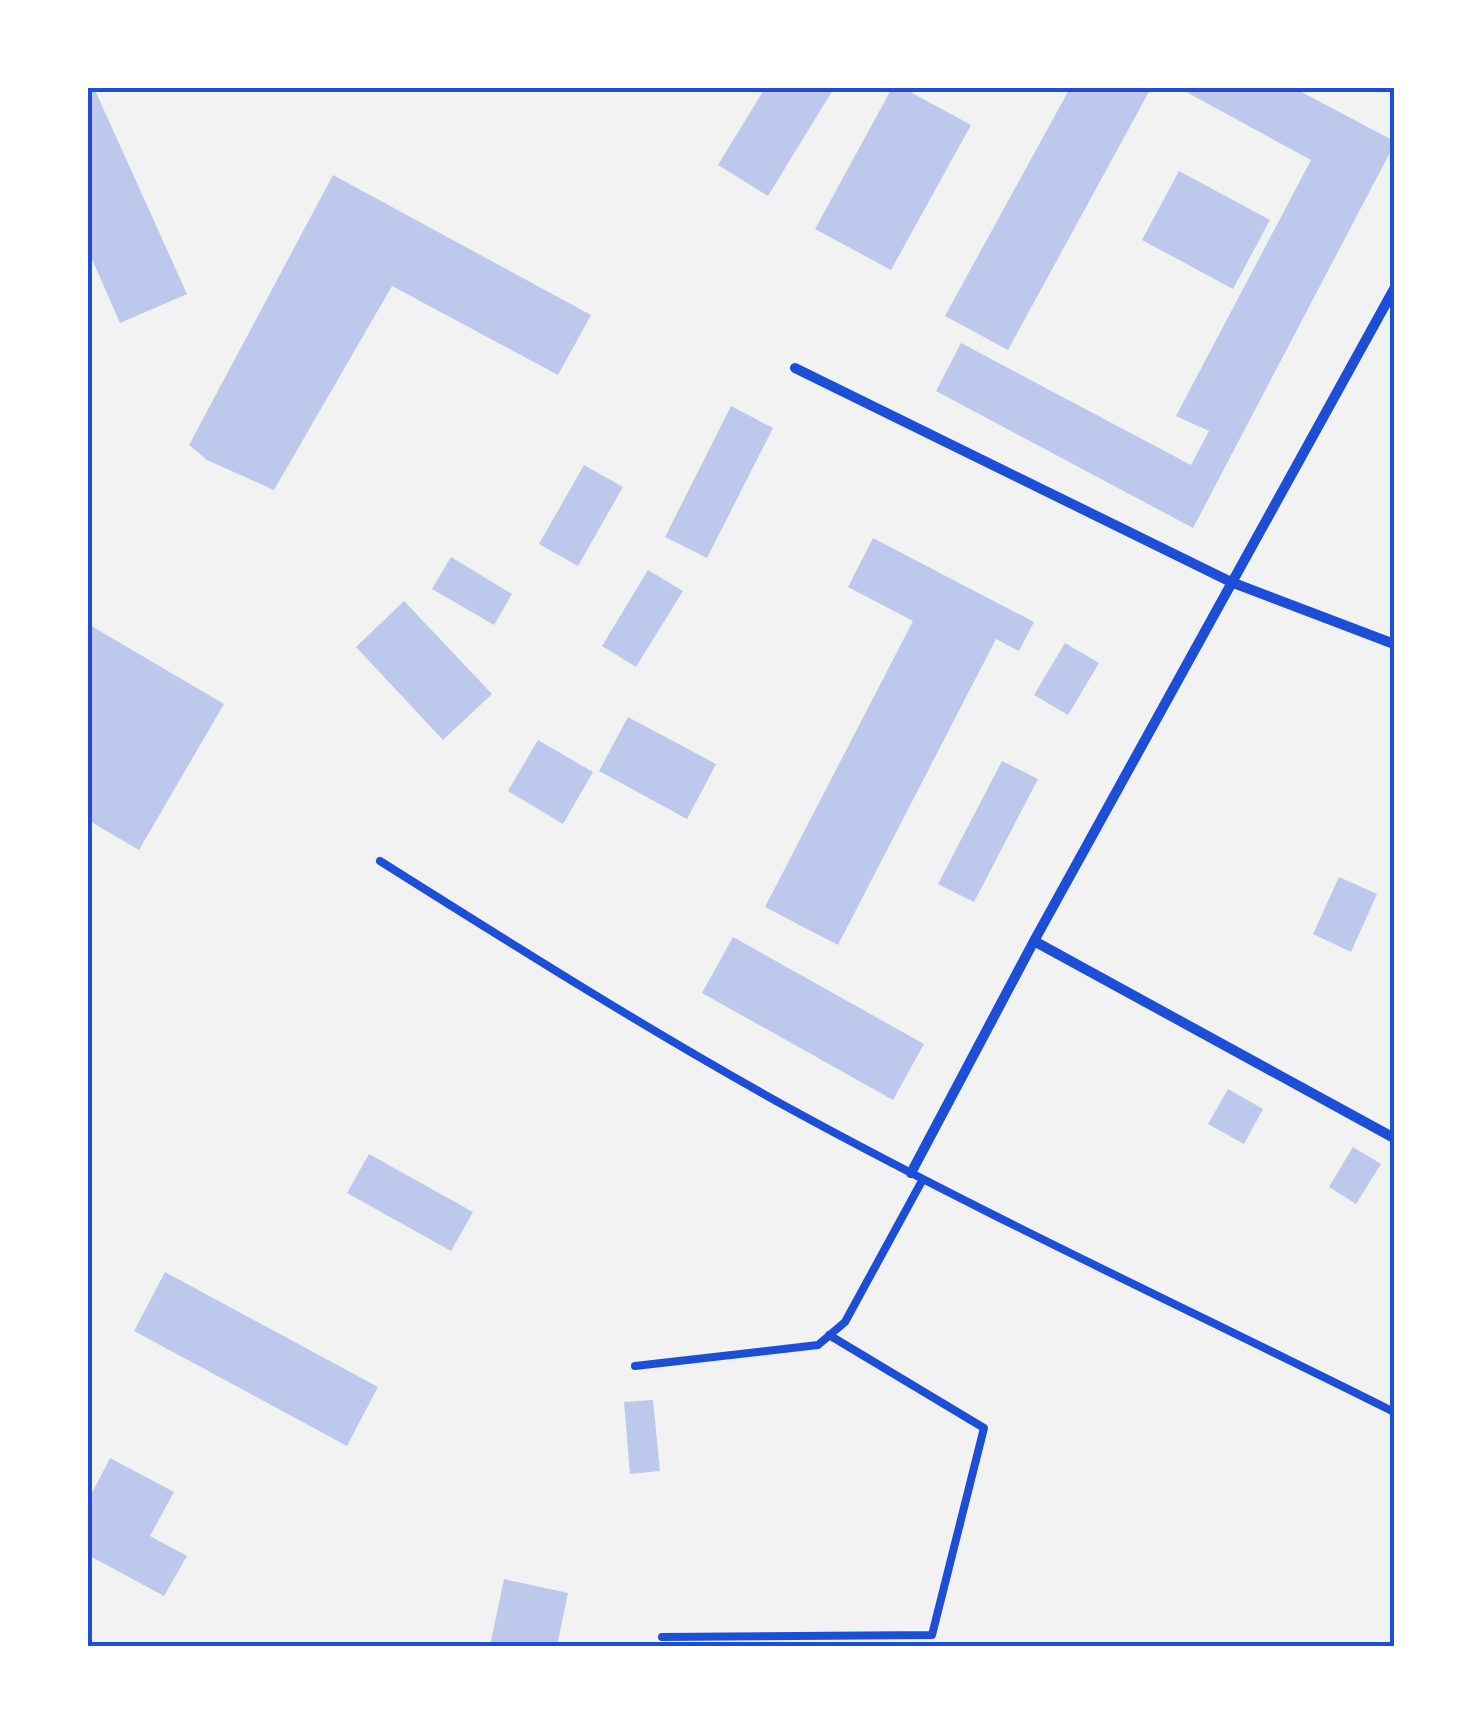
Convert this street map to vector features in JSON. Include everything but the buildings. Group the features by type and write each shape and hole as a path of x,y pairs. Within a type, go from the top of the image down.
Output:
{"street":[{"path":"911,1173 1034,940 1394,290"},
{"path":"795,368 1231,582 1394,644"},
{"path":"1034,940 1394,1138"}],"lane":[{"path":"380,861 648,1029 911,1173 1394,1412"},
{"path":"635,1366 818,1345 845,1322 923,1179"},
{"path":"662,1637 932,1635 984,1428 830,1336"}]}
